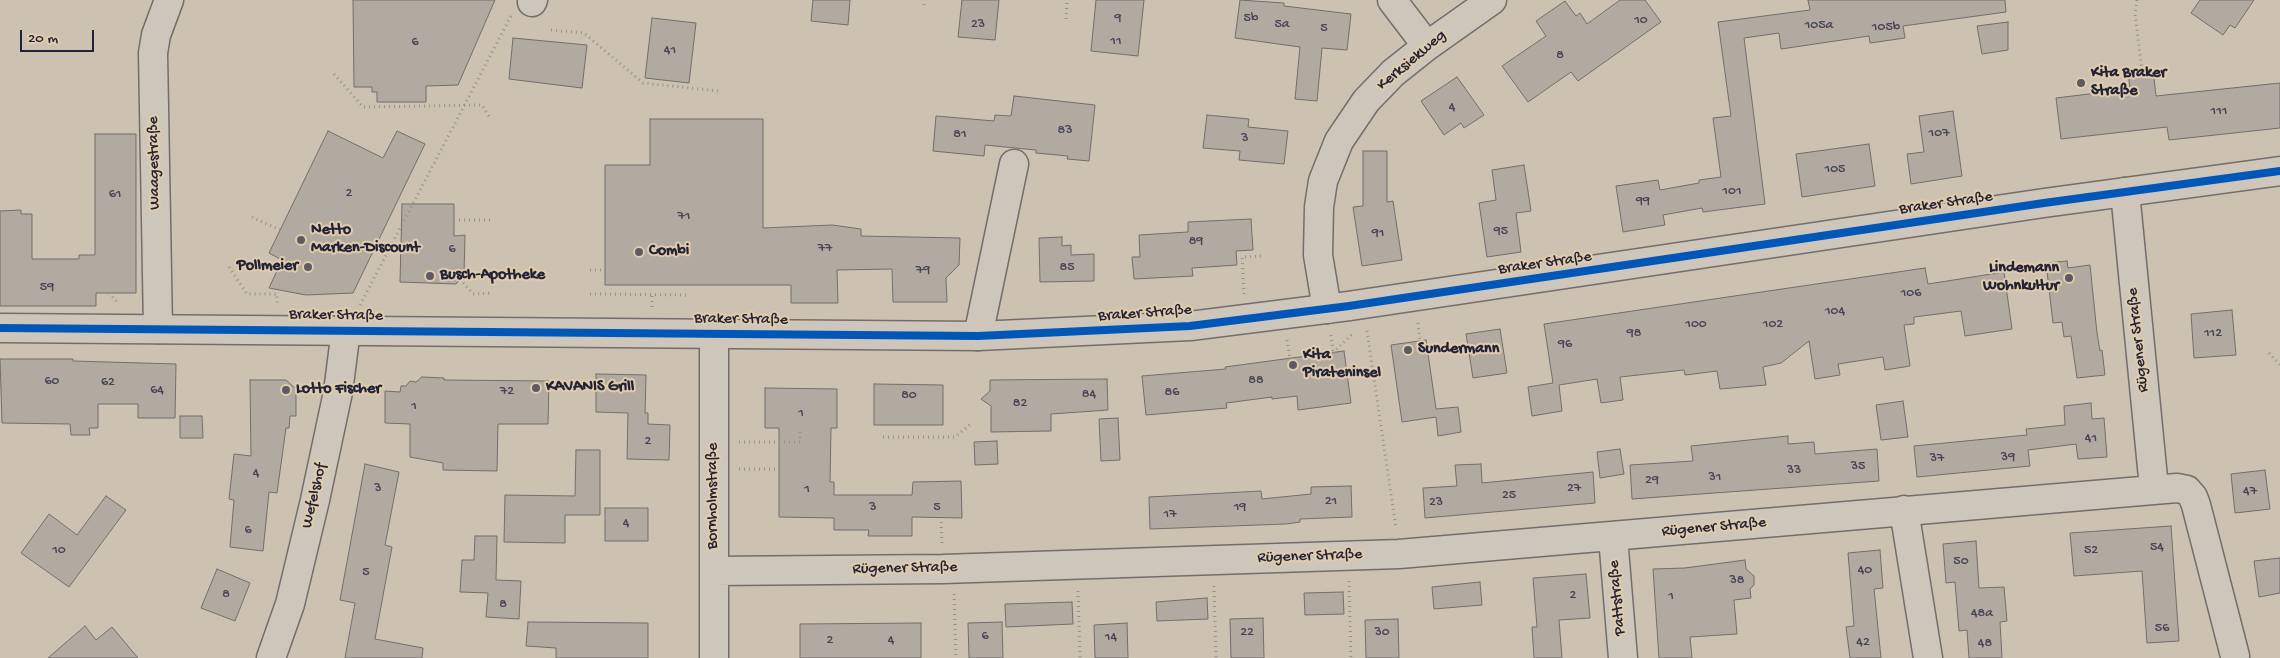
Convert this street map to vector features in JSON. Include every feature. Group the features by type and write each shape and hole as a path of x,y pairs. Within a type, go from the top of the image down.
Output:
{"street":[{"name":"Waagestraße","path":"158,329 154,53 156,35 169,0"},
{"path":"1392,0 1427,46"},
{"name":"Kerksiekweg","path":"1329,322 1318,238 1324,181 1339,141 1366,101 1393,73 1427,46 1492,0"},
{"path":"978,336 1014,164"},
{"name":"Braker Straße","path":"0,328 978,336 1132,330 1246,320 1329,322 2124,192 2280,171"},
{"name":"Rügener Straße","path":"2124,192 2154,488"},
{"name":"Wefelshof","path":"271,658 290,604 315,500 338,392 346,330"},
{"name":"Bornholmstraße","path":"714,334 714,658"},
{"name":"Rügener Straße","path":"714,571 1077,565 1399,554 1613,537 2154,488 2177,488 2187,490 2193,497 2234,656"},
{"path":"1904,510 1928,658"},
{"name":"Pattstraße","path":"1613,537 1623,658"}],"path":[{"path":"924,5 925,0"},
{"path":"1066,19 1068,0"},
{"path":"2137,0 2135,13 2142,71"},
{"path":"346,330 507,20 532,1"},
{"path":"551,30 584,33 643,83 720,91"},
{"path":"334,74 363,107 482,105 490,118"},
{"path":"252,217 280,230"},
{"path":"454,220 491,220"},
{"path":"1246,320 1242,257 1262,256"},
{"path":"230,267 247,294 277,294 276,330"},
{"path":"590,270 605,270"},
{"path":"460,279 473,294 491,293"},
{"path":"590,294 690,295"},
{"path":"1329,322 1334,353 1353,333"},
{"path":"1418,323 1420,341"},
{"path":"1367,331 1399,554"},
{"path":"1287,340 1290,359"},
{"path":"2269,353 2280,365"},
{"path":"883,437 955,437 972,422"},
{"path":"714,442 800,442 800,430"},
{"path":"714,469 776,469"},
{"path":"1348,556 1351,658"},
{"path":"1213,561 1216,658"},
{"path":"1077,565 1080,658"},
{"path":"952,568 956,658"}],"building":[{"path":"353,0 495,0 458,85 426,86 426,102 377,102 377,92 372,92 372,87 354,87"},
{"path":"813,0 850,0 848,25 811,21"},
{"path":"962,0 999,0 995,40 958,37"},
{"path":"1096,0 1144,0 1138,56 1091,51"},
{"path":"1240,0 1284,3 1284,6 1351,14 1347,50 1322,48 1317,101 1295,99 1300,47 1235,38"},
{"path":"1620,0 1645,0 1661,22 1578,81 1571,72 1528,102 1502,66 1546,36 1536,21 1565,1 1576,16 1580,13 1587,24"},
{"path":"1808,0 2005,0 2006,12 1903,26 1905,38 1870,43 1869,36 1781,49 1779,33 1744,38 1765,204 1703,212 1702,208 1663,215 1665,225 1623,232 1616,186 1658,180 1660,190 1699,183 1699,180 1721,177 1713,118 1731,116 1718,22 1810,10"},
{"path":"2200,0 2254,0 2235,28 2230,25 2223,35 2191,13"},
{"path":"652,18 696,23 689,83 645,78"},
{"path":"2008,22 2008,50 1982,54 1977,26"},
{"path":"513,38 587,45 582,88 509,79"},
{"path":"2153,70 2156,96 2280,83 2280,128 2169,140 2167,127 2061,139 2056,98 2130,89 2128,72"},
{"path":"1457,77 1484,115 1464,128 1461,123 1444,135 1421,101"},
{"path":"1014,96 1095,105 1089,161 1067,159 1068,156 1036,153 1036,150 985,145 984,156 933,151 936,116 994,121 995,115 1011,116"},
{"path":"1953,111 1962,176 1911,184 1907,154 1924,152 1919,116"},
{"path":"1207,115 1249,119 1248,127 1288,131 1284,164 1239,160 1240,151 1203,148"},
{"path":"650,119 763,119 763,228 832,225 861,229 861,236 960,238 959,265 946,278 947,302 893,302 892,269 837,270 838,303 791,303 791,285 605,285 605,165 650,165"},
{"path":"328,131 383,158 397,131 425,144 353,293 306,295 269,288 282,260 269,253"},
{"path":"95,134 136,134 136,293 96,293 96,306 0,306 0,211 21,210 21,214 32,214 32,259 79,259 79,255 95,255"},
{"path":"1869,144 1875,186 1802,197 1796,154"},
{"path":"1363,151 1387,151 1387,202 1393,201 1402,260 1362,266 1353,207 1363,206"},
{"path":"1524,165 1531,211 1516,213 1521,252 1487,257 1479,203 1496,200 1492,170"},
{"path":"402,204 454,204 454,236 465,235 464,275 456,284 400,282"},
{"path":"1251,219 1253,250 1236,251 1237,265 1192,268 1193,276 1134,279 1132,257 1140,257 1139,235 1188,232 1188,222"},
{"path":"1062,237 1062,246 1071,245 1071,255 1094,254 1094,281 1040,282 1039,238"},
{"path":"2067,261 2068,268 2090,265 2097,333 2100,351 2102,350 2105,375 2077,378 2071,336 2064,337 2062,322 2053,323 2046,263"},
{"path":"1925,268 1928,284 2004,272 2012,329 1965,336 1961,311 1914,317 1914,324 1904,325 1910,366 1885,370 1883,357 1838,364 1840,375 1815,379 1809,341 1781,363 1763,367 1766,385 1720,389 1717,371 1685,375 1684,370 1620,377 1623,400 1601,403 1597,379 1559,385 1562,411 1532,416 1528,387 1553,383 1544,324"},
{"path":"2232,310 2236,355 2194,358 2191,314"},
{"path":"1500,329 1507,373 1473,378 1466,334"},
{"path":"1426,340 1436,409 1458,407 1461,432 1438,436 1436,417 1402,422 1391,345"},
{"path":"1344,351 1351,403 1298,410 1297,396 1272,399 1272,397 1226,403 1227,408 1146,415 1142,376 1226,369 1225,367"},
{"path":"0,359 73,359 73,361 176,364 175,418 138,418 138,404 98,404 98,428 89,428 90,435 71,435 70,424 2,423"},
{"path":"596,374 646,375 645,413 648,413 648,424 670,425 669,460 627,459 628,413 596,412"},
{"path":"422,377 444,378 444,380 549,381 548,424 498,424 497,471 443,470 443,463 410,457 410,424 385,423 385,391 400,392 401,386 406,386 410,381 416,382"},
{"path":"1107,379 1108,410 1051,414 1051,431 991,432 991,406 981,399 990,391 990,380"},
{"path":"250,380 286,380 296,389 296,416 290,416 289,428 286,428 277,493 269,492 263,551 230,547 234,500 229,499 234,454 251,456"},
{"path":"874,384 943,385 943,425 874,425"},
{"path":"765,388 837,389 837,428 831,428 830,482 834,482 834,495 912,495 913,482 961,481 962,518 912,517 912,536 868,536 869,530 834,530 834,518 779,517 779,428 765,428"},
{"path":"1903,401 1908,437 1881,440 1876,405"},
{"path":"2091,403 2092,419 2104,418 2107,457 2078,459 2076,444 2028,450 2030,466 1917,477 1914,446 2027,435 2026,429 2065,425 2064,406"},
{"path":"180,416 202,416 203,438 180,438"},
{"path":"1118,418 1120,460 1101,461 1099,419"},
{"path":"1788,436 1788,444 1814,442 1815,454 1877,449 1879,481 1632,499 1630,465 1693,461 1691,446"},
{"path":"997,441 998,464 975,465 974,442"},
{"path":"1620,449 1624,474 1600,478 1597,452"},
{"path":"576,450 600,450 600,515 565,515 565,543 504,542 505,495 575,496"},
{"path":"365,464 399,472 385,545 392,547 375,639 423,648 422,658 345,658 355,603 340,600"},
{"path":"1481,464 1482,483 1593,472 1595,503 1425,518 1423,488 1457,486 1455,465"},
{"path":"2265,470 2270,509 2235,513 2231,474"},
{"path":"1351,486 1352,517 1300,519 1300,522 1286,524 1150,529 1149,497 1261,491 1262,499 1311,494 1311,487"},
{"path":"106,496 126,510 69,587 21,553 49,514 77,535"},
{"path":"605,508 648,508 648,541 605,541"},
{"path":"2171,526 2179,641 2147,643 2142,571 2074,576 2070,533"},
{"path":"475,536 497,536 496,580 521,581 519,619 486,617 488,593 460,592 462,560 474,560"},
{"path":"1976,541 1979,588 2004,587 2007,621 2000,622 2002,658 1969,658 1967,630 1959,631 1955,582 1946,583 1943,544"},
{"path":"1880,550 1883,588 1874,589 1881,658 1850,658 1846,627 1854,626 1848,553"},
{"path":"2280,558 2280,593 2259,597 2254,561"},
{"path":"1745,560 1746,569 1754,576 1754,585 1750,589 1751,598 1734,600 1737,634 1690,637 1692,658 1659,658 1653,569 1685,568"},
{"path":"217,569 250,583 235,621 201,608"},
{"path":"1586,574 1590,618 1559,620 1562,658 1534,658 1532,627 1537,627 1533,578"},
{"path":"1480,582 1482,605 1434,609 1432,587"},
{"path":"1343,592 1344,614 1305,615 1304,593"},
{"path":"1207,598 1208,619 1157,621 1156,602"},
{"path":"1072,602 1073,624 1006,627 1005,604"},
{"path":"1263,618 1264,658 1231,658 1230,619"},
{"path":"1398,619 1399,658 1366,658 1365,620"},
{"path":"528,622 648,623 648,658 556,658 556,648 526,646"},
{"path":"1002,622 1003,658 969,658 968,623"},
{"path":"921,623 921,658 800,658 800,624"},
{"path":"1127,623 1128,658 1095,658 1094,625"},
{"path":"85,626 96,640 112,627 138,658 48,658"}],"cycle path":[{"path":"0,328 978,336 1190,326 1349,306 2044,203 2280,171"}],"place":[{"name":"Kita Braker Straße","path":"2081,83"},
{"name":"Netto Marken-Discount","path":"301,240"},
{"name":"Combi","path":"639,252"},
{"name":"Pollmeier","path":"308,267"},
{"name":"Busch-Apotheke","path":"430,276"},
{"name":"Lindemann Wohnkultur","path":"2069,278"},
{"name":"Sundermann","path":"1408,350"},
{"name":"Kita Pirateninsel","path":"1293,365"},
{"name":"KAVANIS Grill","path":"536,388"},
{"name":"Lotto Fischer","path":"286,390"}]}
